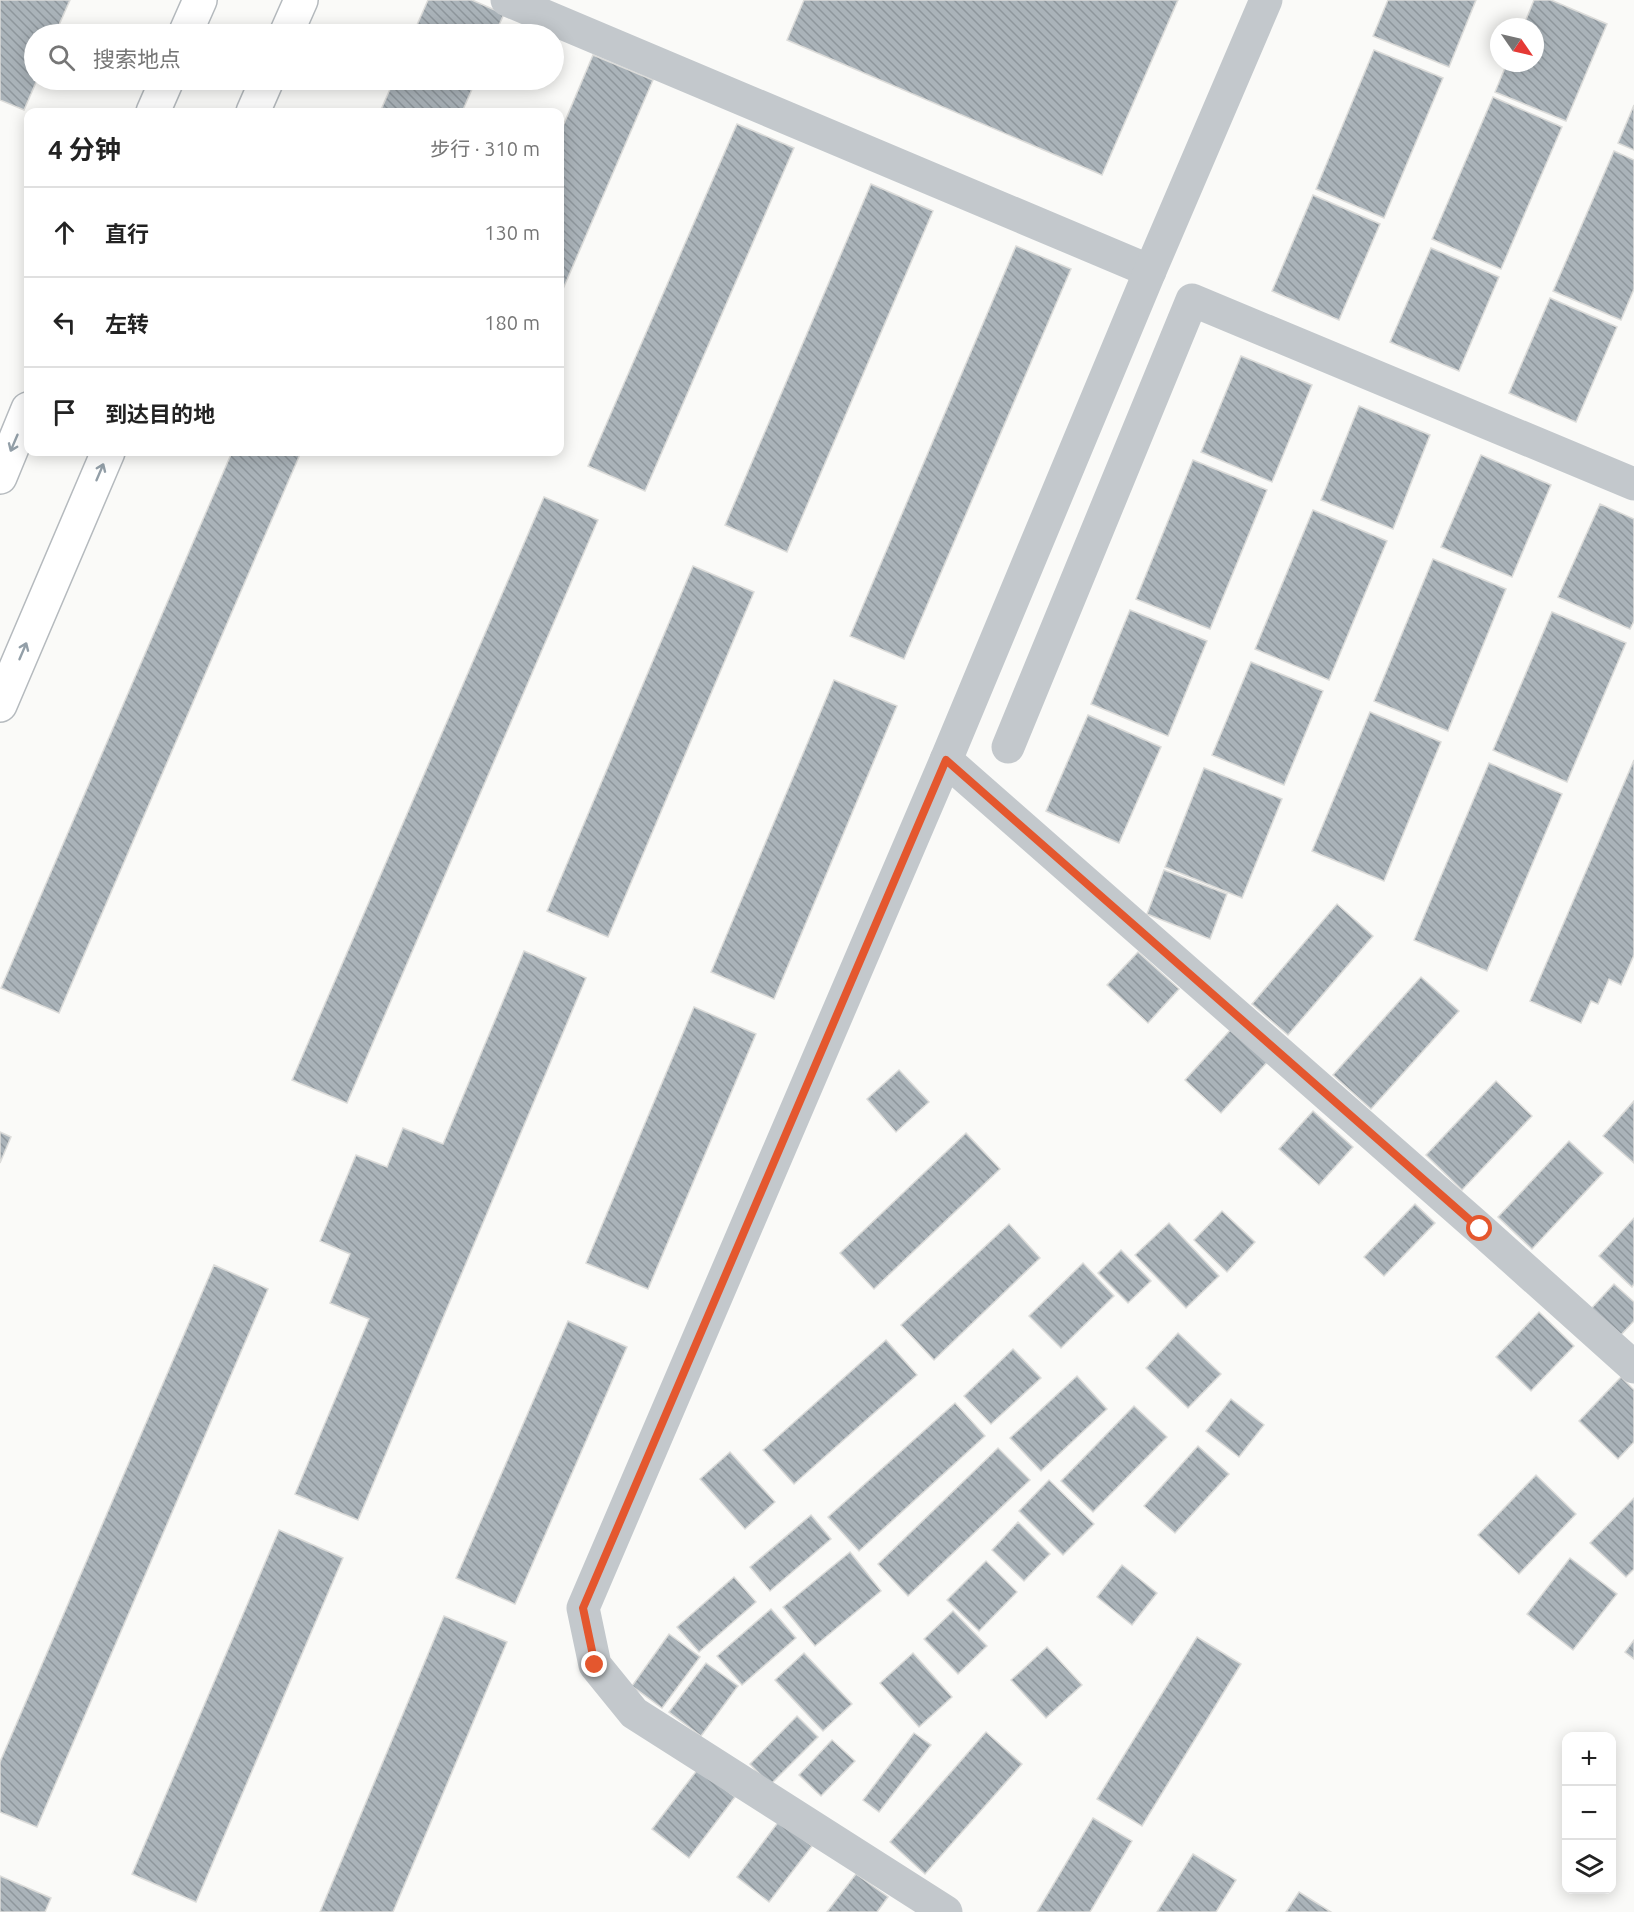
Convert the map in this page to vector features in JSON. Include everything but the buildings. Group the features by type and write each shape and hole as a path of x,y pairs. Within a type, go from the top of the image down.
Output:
{"main road":[{"path":"189,24 200,0"},
{"path":"290,24 301,0"},
{"path":"155,108 163,90"},
{"path":"255,108 263,90"},
{"path":"0,477 24,419"},
{"path":"0,705 106,456"}],"street":[{"path":"507,0 564,24"},
{"path":"946,1912 634,1713 595,1665 583,1608 946,760 1266,0"},
{"path":"564,24 1150,271"},
{"path":"1008,747 1192,300 1634,484"},
{"path":"946,760 1634,1367"}],"route":[{"path":"595,1665 583,1608 946,760 1480,1229"}]}
